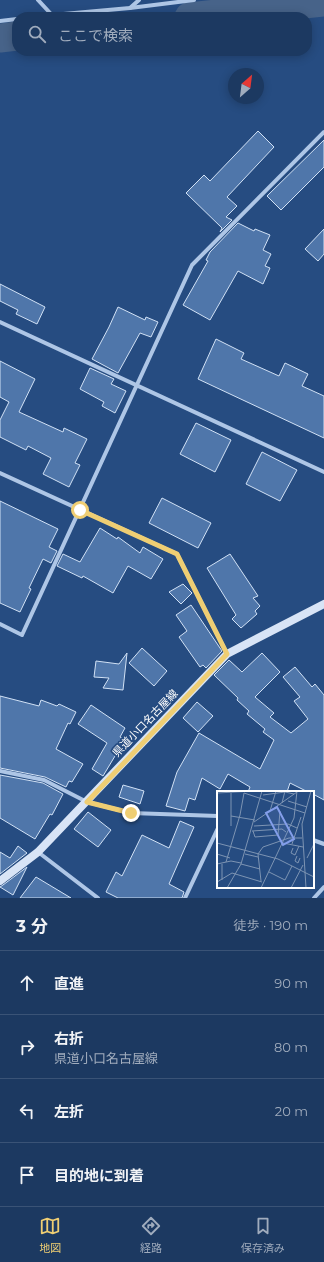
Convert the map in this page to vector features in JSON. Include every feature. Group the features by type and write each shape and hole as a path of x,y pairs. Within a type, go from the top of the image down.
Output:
{"main road":[{"name":"県道小口名古屋線","path":"0,881 38,852 227,654 324,604"}],"street":[{"path":"38,0 49,12"},
{"path":"130,8 139,0"},
{"path":"77,12 130,8 194,0"},
{"path":"0,21 12,20"},
{"path":"0,624 22,634 192,265 324,132"},
{"path":"0,322 324,472"},
{"path":"0,473 177,554 227,654"},
{"path":"0,771 44,780 87,802 131,813 217,816"},
{"path":"185,898 217,830"},
{"path":"314,840 324,844"},
{"path":"38,852 98,898"},
{"path":"314,898 324,887"}],"building":[{"path":"258,131 274,147 227,197 237,206 226,217 232,220 220,232 222,228 186,193 204,175 210,181"},
{"path":"324,140 324,167 281,210 267,196"},
{"path":"238,223 254,231 255,229 270,235 263,250 271,254 265,266 270,268 263,284 238,271 210,320 183,305 208,261 206,260 210,252"},
{"path":"324,229 324,254 318,261 305,249"},
{"path":"0,284 45,307 37,324 16,314 18,310 0,301"},
{"path":"118,307 145,320 146,317 158,322 151,337 140,333 118,373 92,359"},
{"path":"216,339 244,353 241,359 279,376 285,363 308,374 302,386 324,396 324,438 198,379"},
{"path":"0,361 35,379 19,412 63,432 64,428 87,439 75,463 80,465 69,487 43,474 51,458 28,446 26,450 0,437 0,420 9,402 0,397"},
{"path":"90,368 114,379 111,384 126,391 115,413 102,406 104,402 80,389"},
{"path":"196,423 231,440 215,472 180,454"},
{"path":"262,452 297,470 280,501 246,484"},
{"path":"162,498 211,523 198,548 149,523"},
{"path":"0,501 58,529 49,547 57,551 51,563 43,559 29,588 31,589 20,612 0,603"},
{"path":"100,528 117,539 118,537 140,553 143,547 163,559 151,579 128,566 113,593 83,576 82,578 57,566 63,554 80,562"},
{"path":"230,554 258,596 253,598 260,606 255,611 257,614 241,628 232,619 236,615 207,568"},
{"path":"183,584 192,593 181,604 169,592"},
{"path":"191,605 222,651 206,668 203,665 200,667 179,637 187,631 176,615"},
{"path":"142,648 167,671 154,686 129,663"},
{"path":"127,653 123,690 103,688 109,678 94,677 96,661 119,664"},
{"path":"262,653 280,672 255,697 274,713 270,717 291,733 308,719 294,701 300,697 283,677 295,667 312,687 315,684 324,695 324,800 314,795 314,791 306,791 290,783 287,791 248,791 250,787 228,774 220,789 202,778 195,800 189,798 185,811 166,806 177,772 199,733 260,769 274,740 263,732 265,729 247,714 249,711 237,700 238,698 214,675 229,660 242,672"},
{"path":"0,696 39,706 41,700 57,706 59,704 76,712 70,724 68,723 56,749 83,764 72,782 69,781 66,787 45,777 0,768"},
{"path":"197,702 213,716 198,732 183,718"},
{"path":"91,705 125,728 120,737 128,742 120,753 118,751 103,776 92,769 107,743 78,724"},
{"path":"0,775 43,783 63,794 52,815 50,814 35,839 0,818"},
{"path":"123,785 144,791 140,804 119,797"},
{"path":"88,812 111,830 98,847 74,829"},
{"path":"180,821 194,827 169,884 184,892 182,898 118,898 106,892 116,872 122,876 142,835 169,848"},
{"path":"18,846 27,853 0,874 0,852 10,858"},
{"path":"27,867 13,895 0,887 3,885"},
{"path":"36,877 71,898 20,898"}],"waterway":[{"path":"234,12 324,2"},
{"path":"0,38 12,37"}],"route":[{"path":"80,510 177,554 227,654 101,785 87,802 131,813"}]}
